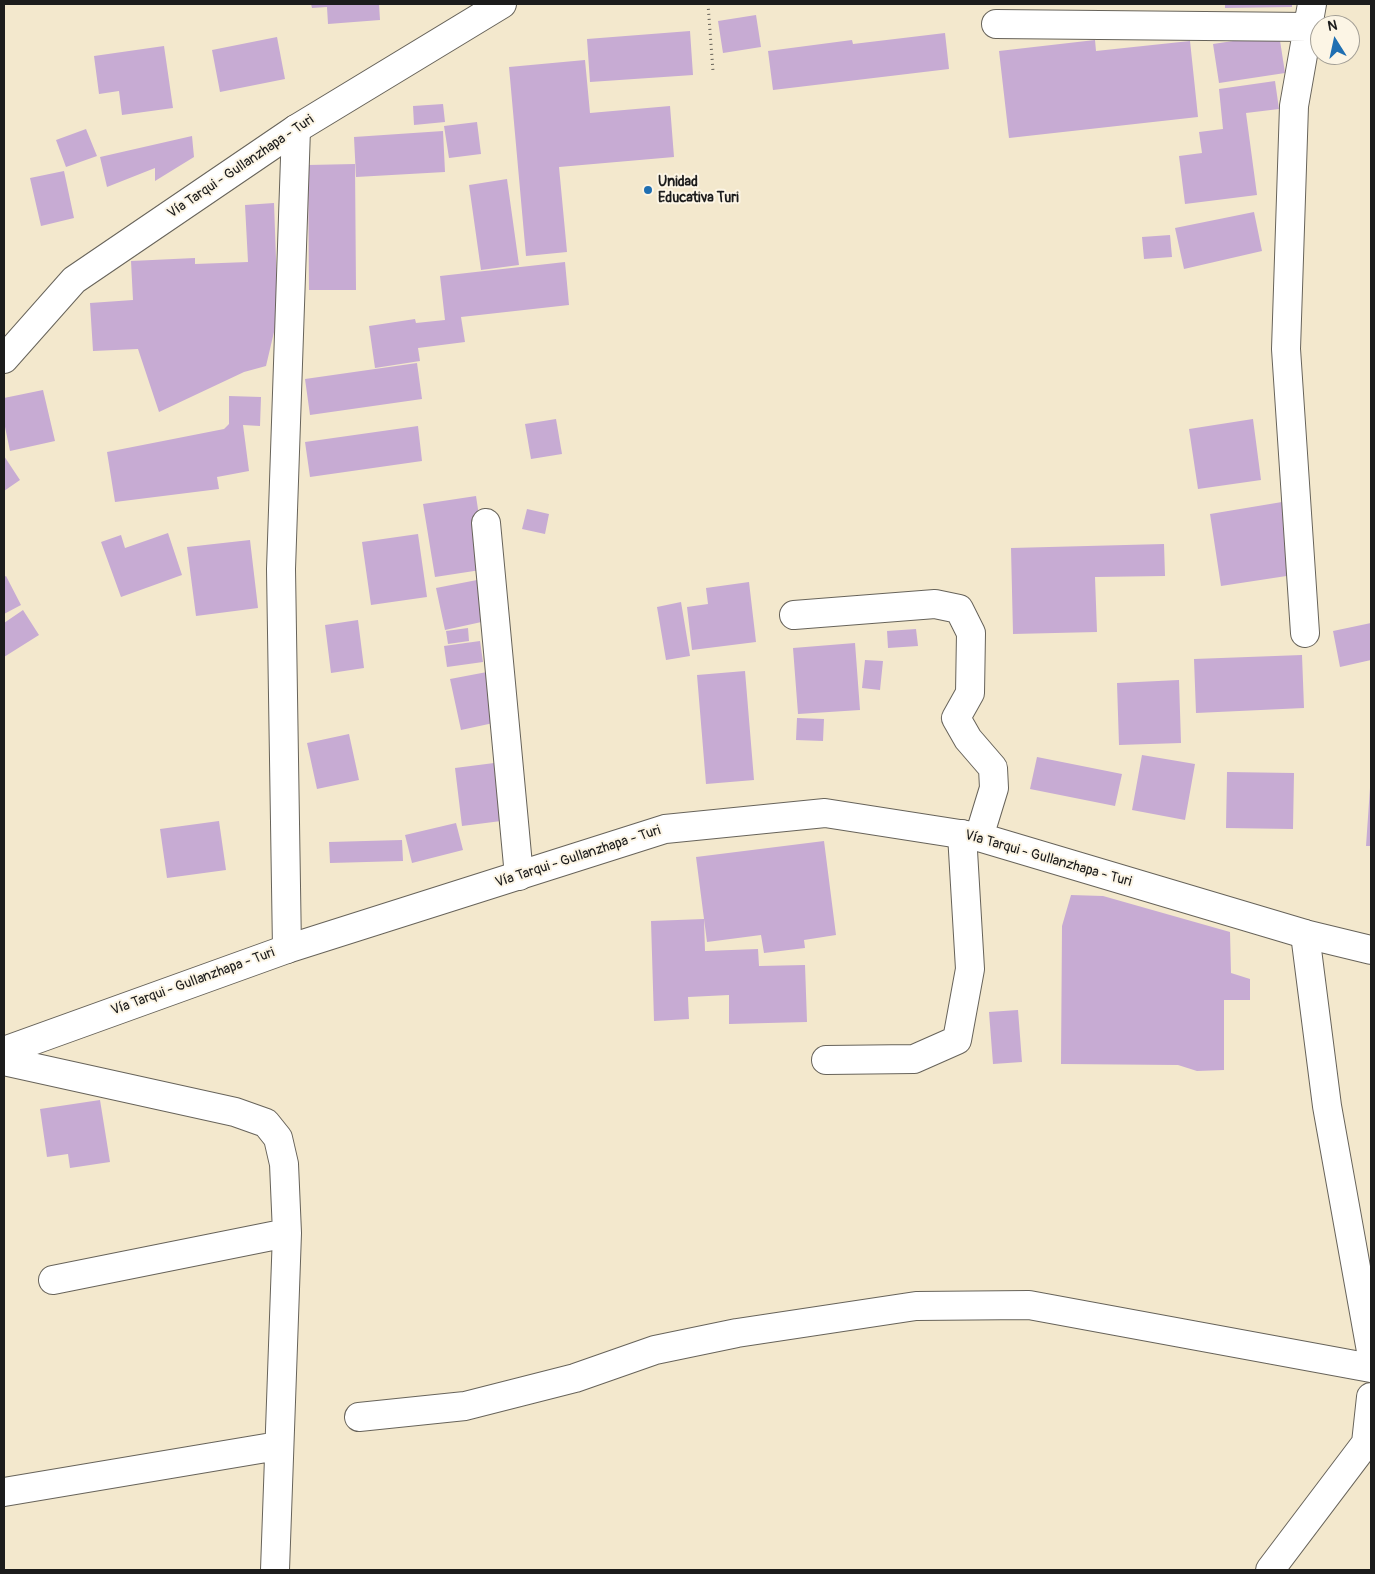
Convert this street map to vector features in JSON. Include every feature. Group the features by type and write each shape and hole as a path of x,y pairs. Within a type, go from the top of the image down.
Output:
{"street":[{"name":"Vía Tarqui - Gullanzhapa - Turi","path":"4,359 74,280 296,129 502,4"},
{"path":"996,24 1310,15 1294,106 1286,349 1305,633"},
{"path":"287,948 281,569 296,129"},
{"path":"486,524 519,876"},
{"path":"794,615 935,604 958,609 971,632 970,693 956,718 968,739 993,768 994,788 971,836 970,969 957,1040 914,1059 826,1060"},
{"name":"Vía Tarqui - Gullanzhapa - Turi","path":"4,1051 287,948 665,829 825,813 971,836 1305,934 1371,950"},
{"path":"1305,934 1327,1106 1371,1351"},
{"path":"4,1061 234,1112 266,1123 278,1138 284,1164 287,1234 275,1570"},
{"path":"52,1280 287,1234"},
{"path":"359,1417 465,1406 575,1378 655,1350 737,1334 916,1306 1029,1305 1371,1368"},
{"path":"1270,1570 1366,1443 1371,1398"},
{"path":"4,1492 278,1446"}],"path":[{"path":"708,4 713,71"}],"building":[{"path":"311,4 379,4 380,20 328,24 327,7 312,8"},
{"path":"1225,4 1292,4 1292,7 1225,8"},
{"path":"756,15 761,47 723,53 718,21"},
{"path":"690,31 693,75 590,82 587,39"},
{"path":"945,33 949,69 773,90 768,51 852,40 853,44"},
{"path":"1279,34 1285,73 1219,83 1213,44"},
{"path":"277,37 285,79 220,92 212,50"},
{"path":"1095,40 1096,51 1190,41 1198,117 1009,138 999,51"},
{"path":"164,46 173,108 122,115 119,91 99,94 94,56"},
{"path":"585,60 590,113 670,106 674,157 559,167 567,252 526,256 509,67"},
{"path":"1275,81 1279,109 1246,113 1257,195 1185,204 1179,156 1202,153 1199,132 1223,129 1219,89"},
{"path":"443,104 445,122 414,125 413,106"},
{"path":"477,122 481,154 449,158 444,126"},
{"path":"86,129 97,156 66,167 56,140"},
{"path":"443,131 445,172 356,177 354,137"},
{"path":"192,136 194,157 155,181 155,168 107,187 100,157"},
{"path":"355,164 356,290 309,290 308,165"},
{"path":"64,171 74,218 41,226 30,178"},
{"path":"507,179 519,265 481,270 469,185"},
{"path":"274,203 278,315 266,366 244,372 159,412 138,349 93,351 90,303 133,300 131,261 195,258 195,264 248,262 245,205"},
{"path":"1254,212 1262,251 1184,269 1175,228"},
{"path":"1170,235 1172,257 1144,259 1142,237"},
{"path":"565,262 569,305 461,317 465,342 418,348 420,361 375,368 369,326 415,319 416,323 445,320 440,276"},
{"path":"417,363 422,399 310,415 305,379"},
{"path":"43,390 55,441 10,451 4,422 4,398"},
{"path":"229,396 261,397 260,426 243,425 249,471 217,477 219,489 115,502 107,452 224,429 229,424"},
{"path":"556,419 562,454 531,459 525,424"},
{"path":"1253,419 1261,480 1198,489 1189,429"},
{"path":"418,426 422,461 310,477 305,442"},
{"path":"4,456 20,480 4,491"},
{"path":"476,496 487,569 435,577 423,504"},
{"path":"1282,502 1293,575 1221,586 1210,514"},
{"path":"527,509 549,514 545,534 522,529"},
{"path":"168,533 182,575 121,597 101,542 121,535 125,548"},
{"path":"418,534 427,597 371,605 362,542"},
{"path":"250,540 258,608 196,616 187,547"},
{"path":"1164,544 1165,576 1095,577 1097,632 1013,634 1011,548"},
{"path":"6,576 21,605 4,614 4,577"},
{"path":"477,580 486,621 445,630 436,588"},
{"path":"749,582 756,642 692,650 687,607 708,604 706,588"},
{"path":"681,602 690,656 666,660 657,607"},
{"path":"23,610 39,635 4,657 4,623"},
{"path":"358,620 364,668 331,673 325,625"},
{"path":"1371,623 1371,660 1340,667 1333,631"},
{"path":"468,628 469,641 448,644 446,631"},
{"path":"916,629 918,646 888,648 887,631"},
{"path":"480,641 483,662 447,667 444,646"},
{"path":"855,643 860,710 798,714 793,648"},
{"path":"1302,655 1304,708 1196,713 1194,659"},
{"path":"865,660 883,661 880,690 862,688"},
{"path":"745,671 754,780 706,784 697,675"},
{"path":"487,672 498,722 461,730 450,679"},
{"path":"1179,680 1181,743 1119,745 1117,683"},
{"path":"797,718 824,719 823,741 796,740"},
{"path":"349,734 359,780 317,789 307,743"},
{"path":"1142,755 1195,764 1185,820 1132,810"},
{"path":"1037,757 1122,774 1115,806 1030,789"},
{"path":"502,762 509,820 462,826 455,768"},
{"path":"1227,772 1294,773 1293,829 1226,828"},
{"path":"1370,788 1371,846 1366,846"},
{"path":"219,821 226,870 167,878 160,829"},
{"path":"456,823 463,850 412,863 405,835"},
{"path":"402,840 403,861 330,863 329,842"},
{"path":"824,841 836,935 804,940 805,948 764,953 761,935 707,942 696,857"},
{"path":"1071,895 1103,896 1230,932 1231,973 1250,979 1250,1000 1224,1000 1224,1070 1197,1071 1178,1065 1061,1064 1062,926"},
{"path":"704,919 705,951 758,949 759,966 805,965 807,1022 729,1024 729,995 688,997 689,1019 654,1021 651,921"},
{"path":"1018,1010 1022,1062 993,1064 989,1012"},
{"path":"100,1100 110,1162 70,1168 68,1154 47,1157 40,1109"}],"place":[{"name":"Unidad Educativa Turi","path":"648,190"}]}
